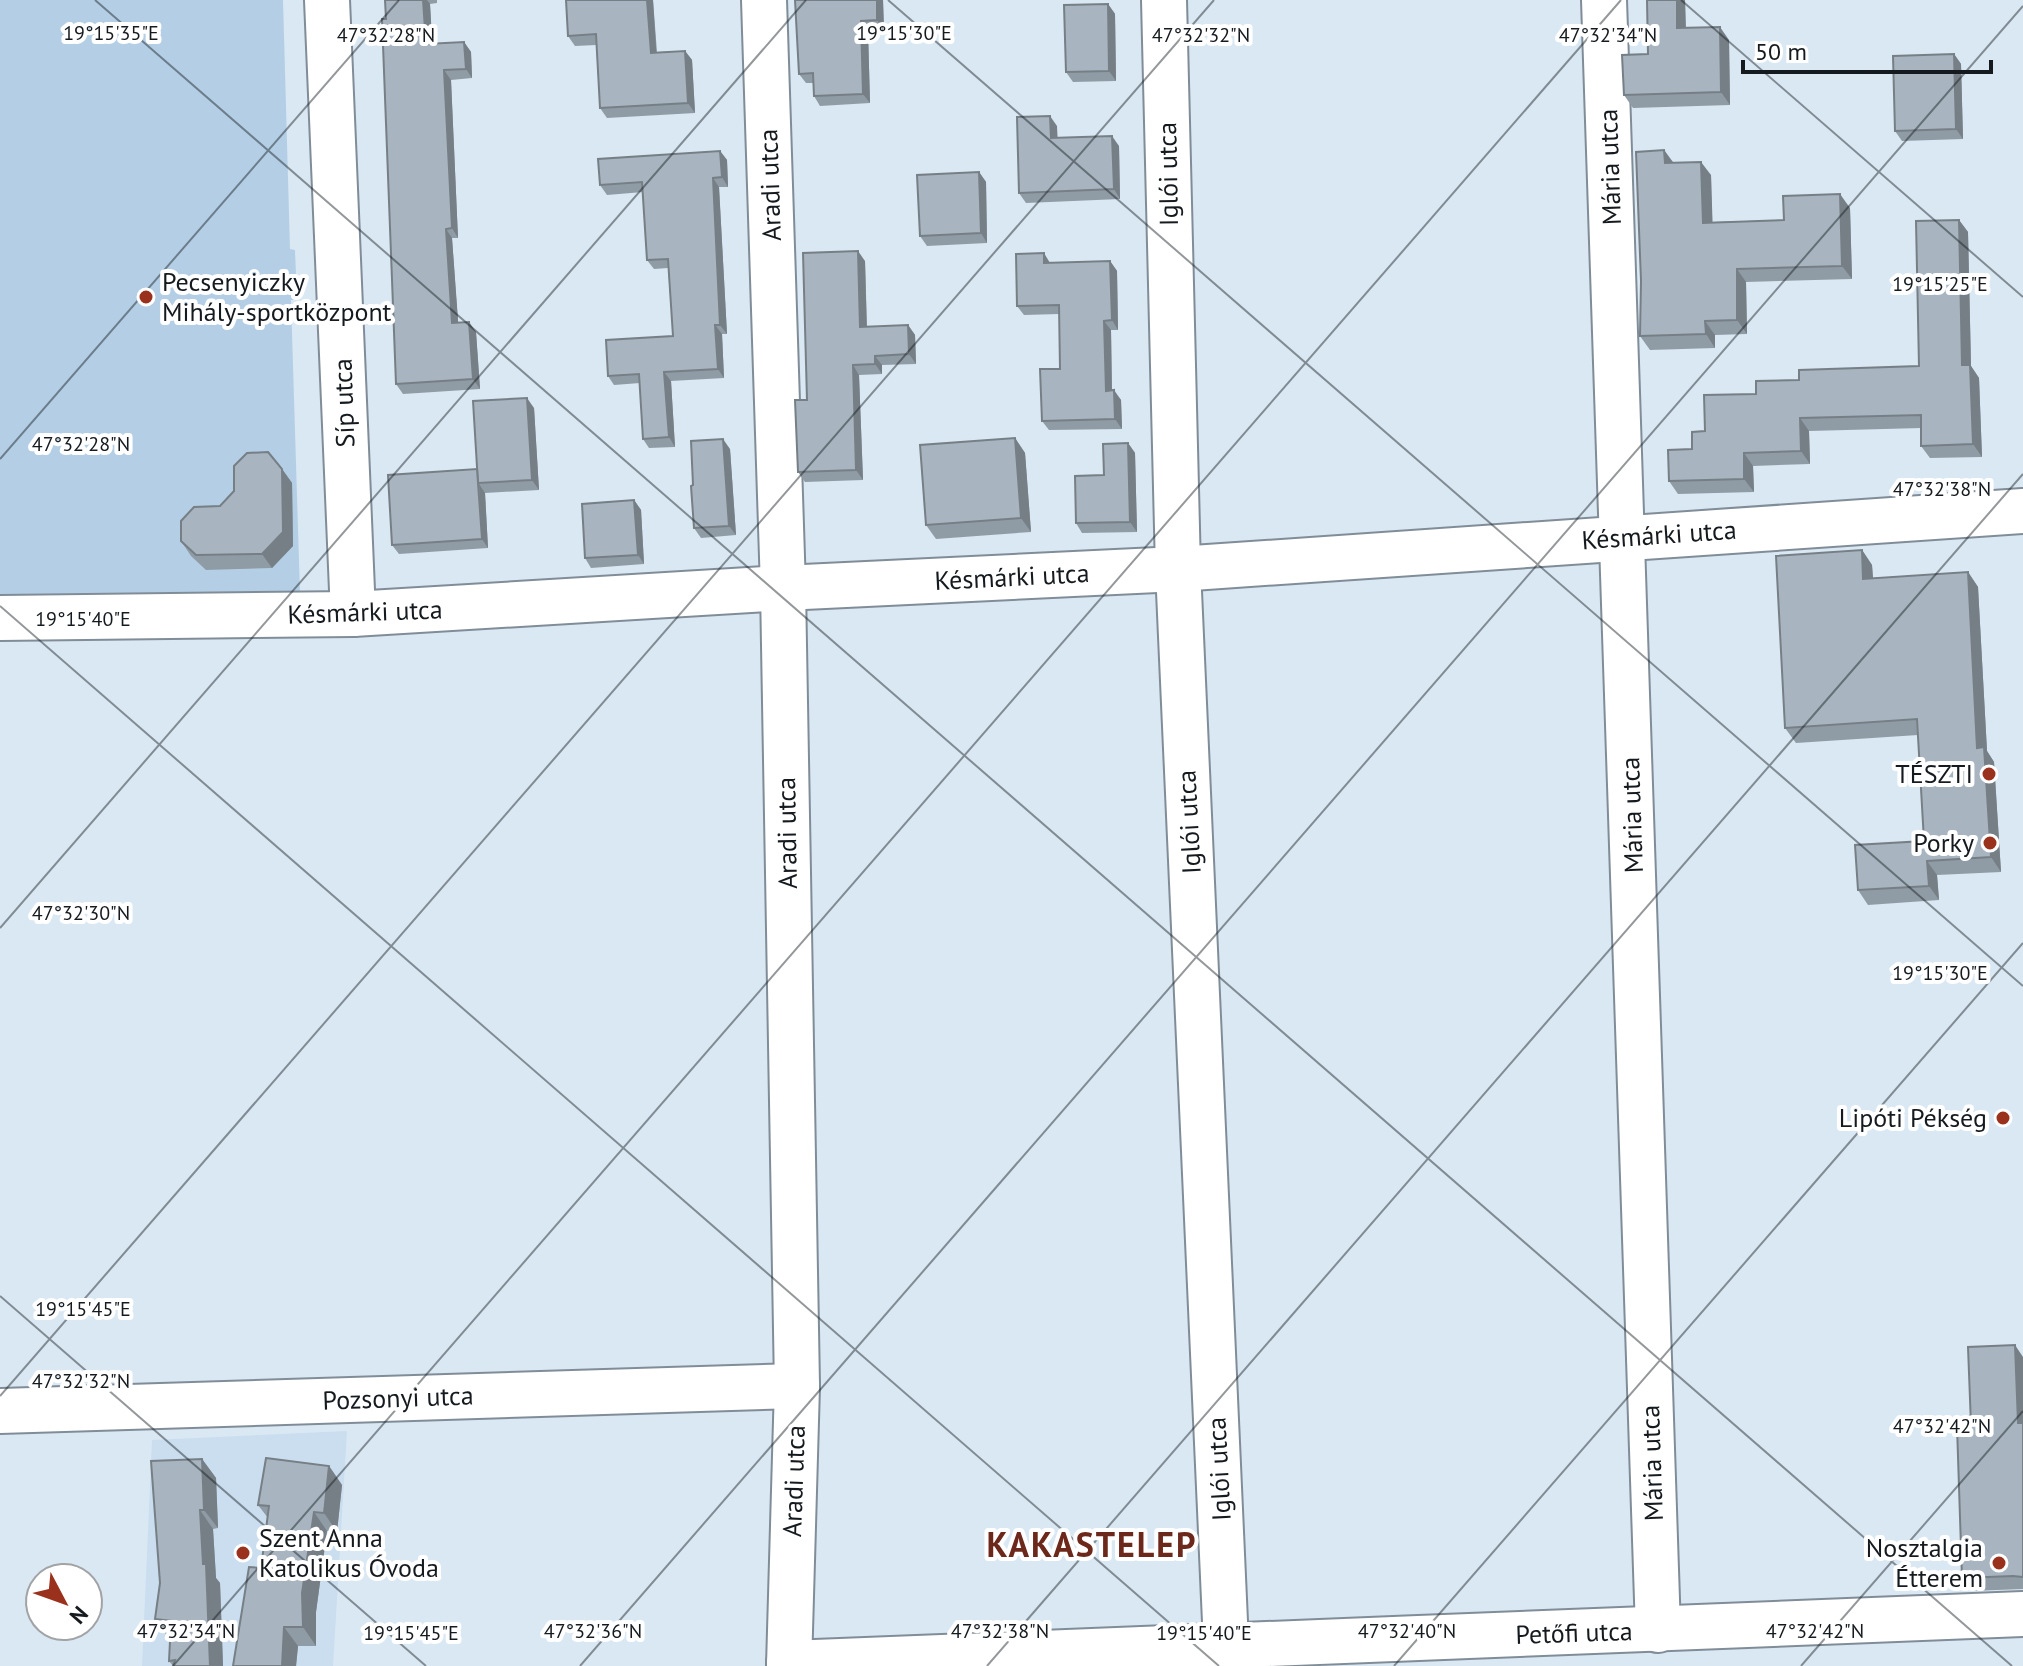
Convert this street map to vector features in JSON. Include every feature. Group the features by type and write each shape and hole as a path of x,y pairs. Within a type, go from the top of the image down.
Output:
{"street":[{"name":"Síp utca","path":"327,0 353,614"},
{"name":"Aradi utca","path":"764,0 783,588 797,1386 789,1665"},
{"name":"Iglói utca","path":"1164,0 1178,569 1226,1644"},
{"name":"Mária utca","path":"1604,0 1658,1630"},
{"name":"Késmárki utca","path":"0,618 353,614 783,588 1178,569 2023,511"},
{"name":"Pozsonyi utca","path":"0,1411 797,1386"},
{"name":"Petőfi utca","path":"789,1665 1226,1644 2023,1614"}],"shaded area":[{"name":"Pecsenyiczky Mihály-sportközpont","path":"0,0 283,0 290,249 295,250 297,300 291,300 300,593 0,598"},
{"name":"Szent Anna Katolikus Óvoda","path":"347,1431 333,1666 142,1666 152,1440"}],"building":[{"path":"385,0 423,0 426,44 464,42 466,69 444,70 452,228 446,229 452,323 469,322 473,379 396,384 382,19 386,19"},
{"path":"566,0 647,0 651,53 685,51 688,103 600,108 596,34 568,36"},
{"path":"795,0 877,0 877,20 861,21 863,94 814,96 813,73 799,74"},
{"path":"1647,0 1677,0 1677,28 1720,27 1721,92 1624,95 1622,55 1648,54"},
{"path":"1108,4 1109,71 1066,72 1064,5"},
{"path":"1954,54 1956,129 1895,131 1893,56"},
{"path":"1050,116 1051,138 1112,136 1114,189 1019,193 1017,117"},
{"path":"1664,150 1665,163 1701,162 1703,223 1784,220 1783,196 1840,194 1842,266 1737,269 1737,320 1705,321 1706,334 1640,336 1636,152"},
{"path":"720,151 722,177 713,178 720,325 715,325 718,369 664,372 669,437 643,439 639,374 608,376 606,340 673,336 668,259 647,260 642,182 600,185 598,159"},
{"path":"979,172 981,233 920,236 917,175"},
{"path":"1959,220 1962,365 1970,365 1973,444 1921,446 1921,415 1800,418 1801,451 1744,453 1744,479 1669,481 1668,450 1692,449 1692,432 1705,431 1704,395 1756,394 1756,381 1799,380 1799,370 1919,366 1916,221"},
{"path":"858,251 860,327 908,325 909,354 875,356 875,364 853,365 856,470 798,472 795,400 807,400 803,253"},
{"path":"1044,253 1044,263 1110,261 1112,320 1104,321 1106,391 1114,390 1115,419 1042,421 1040,369 1060,369 1059,305 1017,306 1016,254"},
{"path":"527,398 532,480 478,483 473,401"},
{"path":"1015,438 1021,518 926,525 920,445"},
{"path":"723,439 729,526 694,528 691,441"},
{"path":"1128,443 1130,522 1076,523 1075,476 1104,475 1103,444"},
{"path":"268,452 282,469 283,532 262,554 196,555 181,541 181,521 194,507 220,506 234,491 234,466 247,453"},
{"path":"477,469 482,539 392,545 388,475"},
{"path":"634,500 638,555 585,558 582,504"},
{"path":"1862,550 1863,579 1968,572 1977,748 1984,747 1991,857 1927,861 1929,886 1858,890 1855,845 1924,841 1917,719 1785,728 1776,556"},
{"path":"2015,1345 2018,1423 2023,1423 2023,1577 1962,1578 1957,1426 1971,1425 1968,1347"},
{"path":"266,1458 329,1466 324,1513 314,1512 302,1593 303,1627 284,1627 282,1666 233,1666 249,1567 261,1568 269,1506 258,1505"},
{"path":"202,1459 204,1510 200,1510 203,1564 206,1564 210,1666 173,1666 175,1660 169,1661 171,1621 155,1619 160,1583 151,1461"}],"place":[{"name":"Pecsenyiczky Mihály-sportközpont","path":"146,297"},
{"name":"TÉSZTI","path":"1989,774"},
{"name":"Porky","path":"1990,843"},
{"name":"Lipóti Pékség","path":"2003,1118"},
{"name":"Szent Anna Katolikus Óvoda","path":"243,1553"},
{"name":"Nosztalgia Étterem","path":"1999,1563"}],"district":[{"name":"KAKASTELEP","path":"1092,1545"}]}
